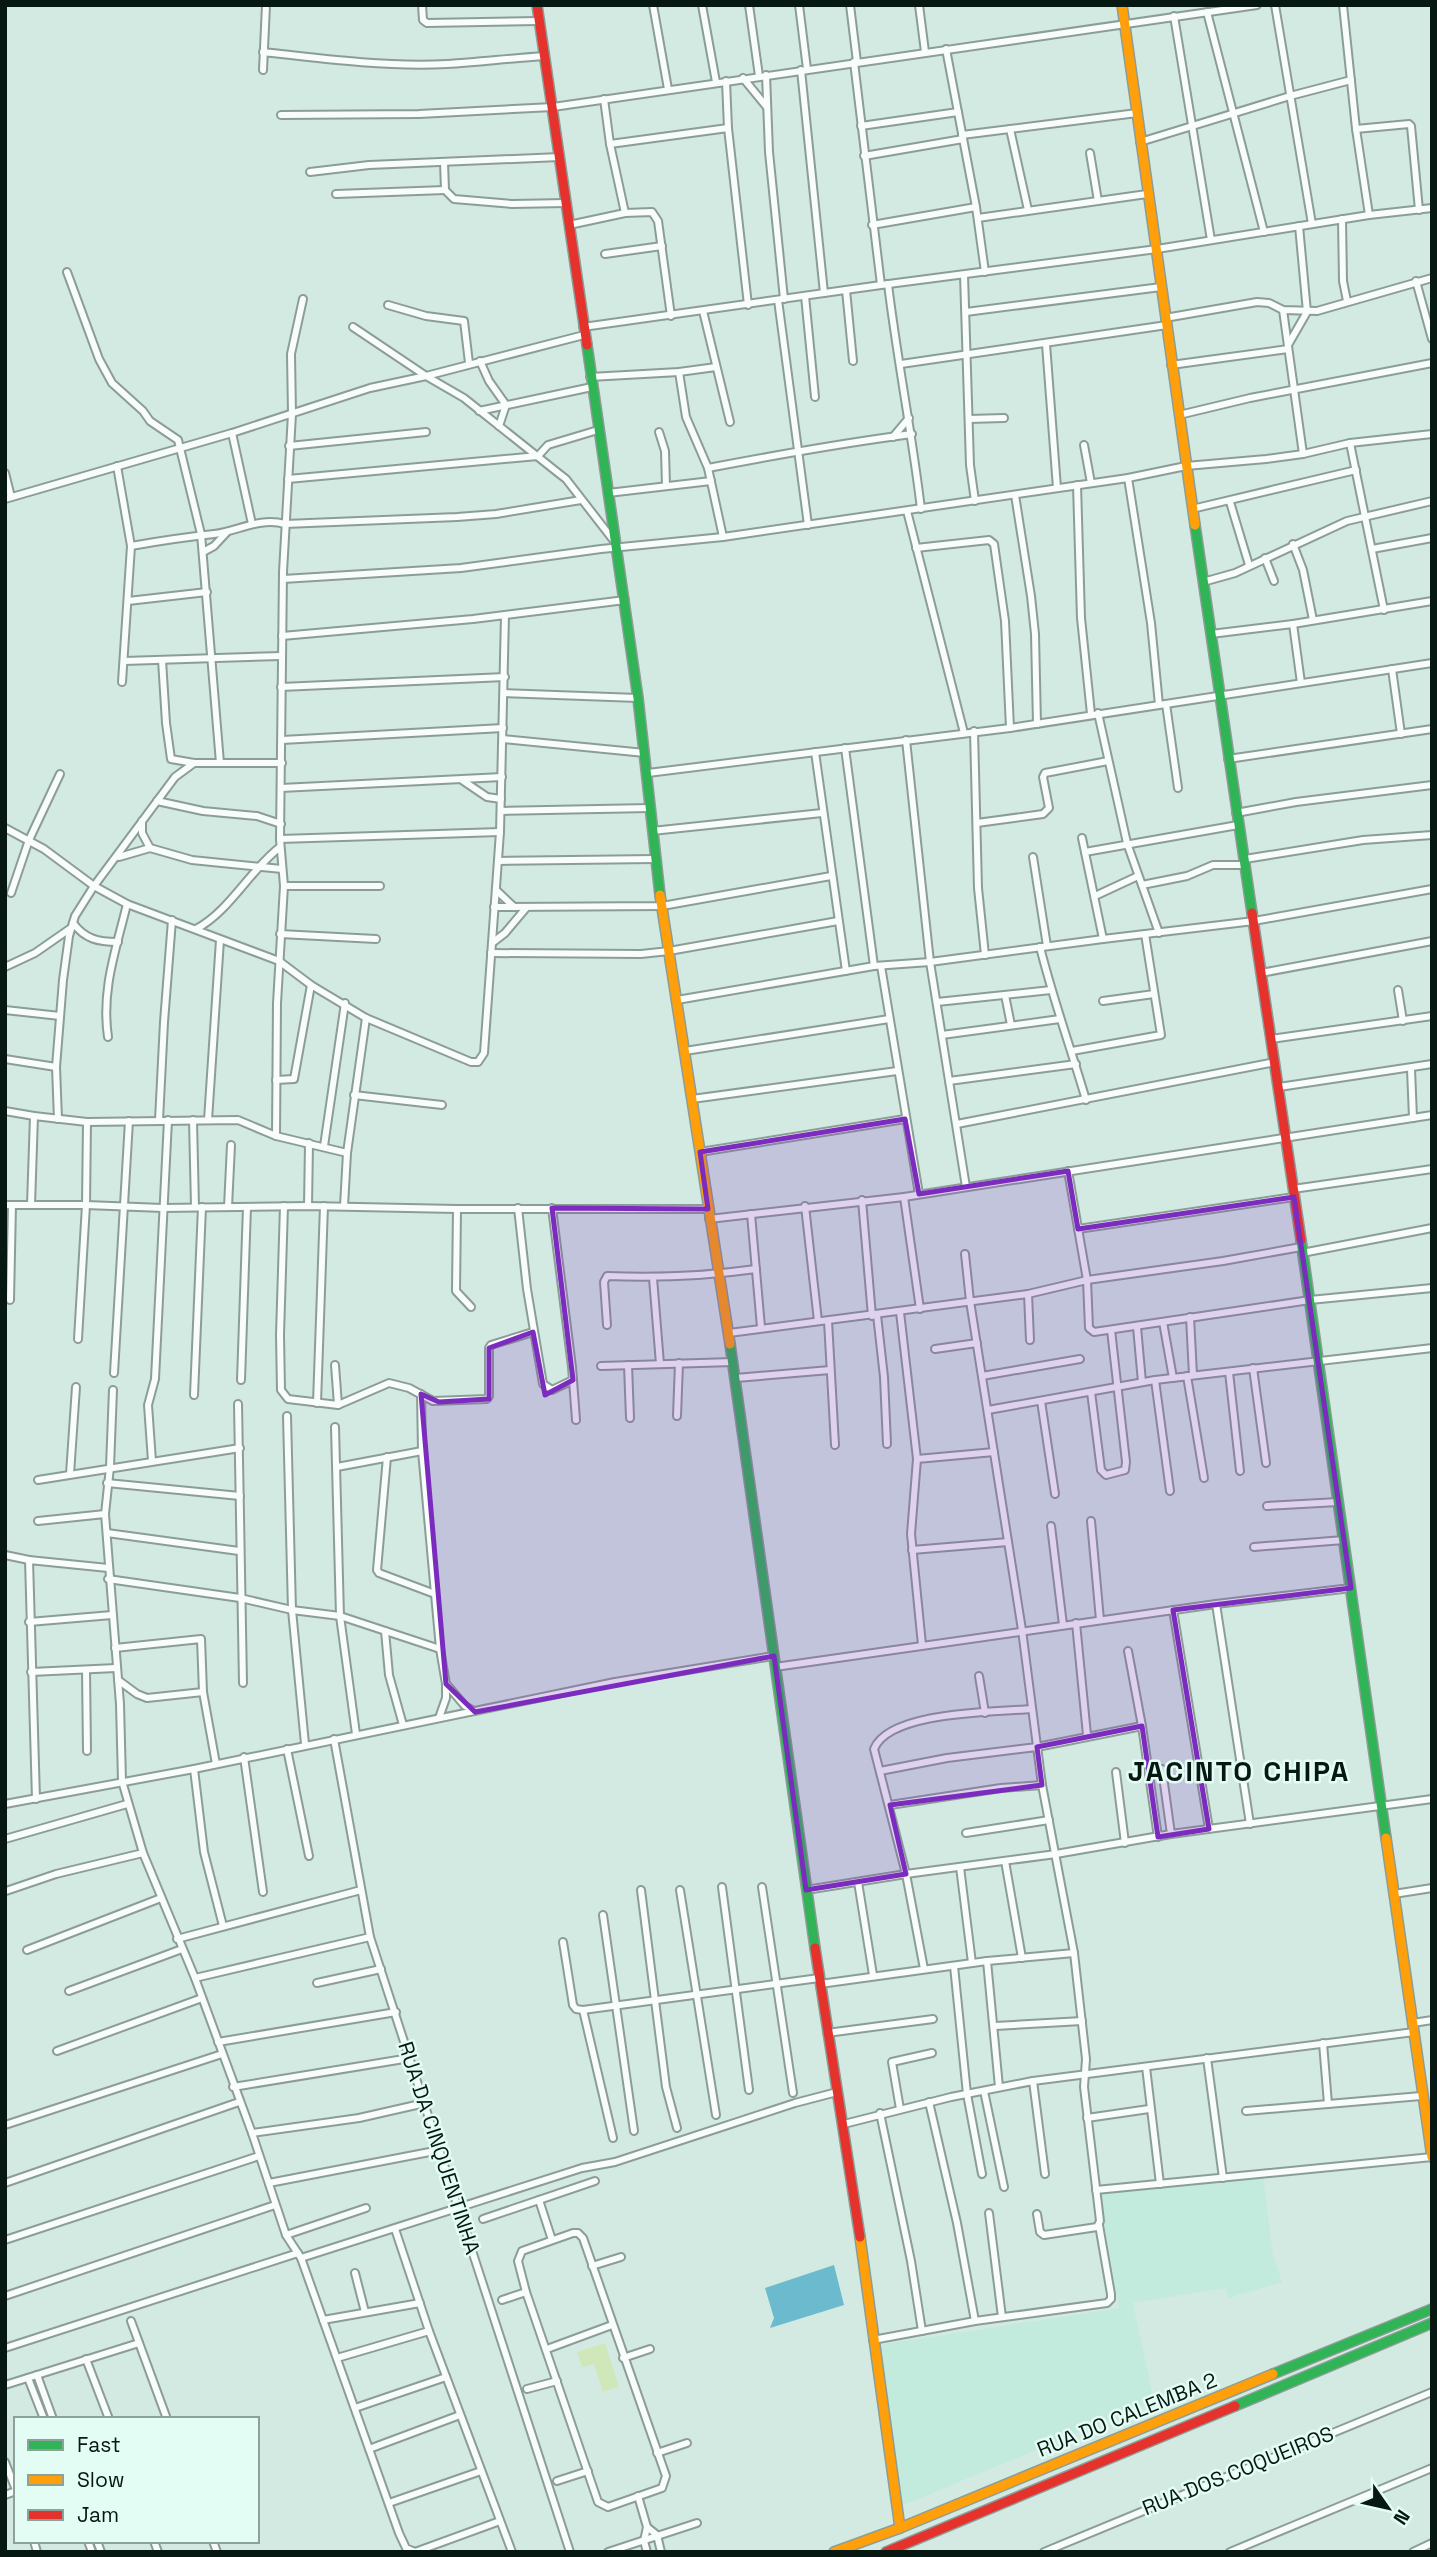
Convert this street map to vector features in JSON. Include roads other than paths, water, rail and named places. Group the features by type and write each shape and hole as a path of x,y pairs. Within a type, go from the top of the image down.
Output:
{"street":[{"path":"422,5 423,20 427,23 539,21"},
{"path":"537,5 625,600 648,773 655,859 736,1378 806,1890 827,2033 844,2124 900,2528"},
{"path":"653,5 668,89"},
{"path":"702,5 716,82"},
{"path":"749,5 763,76 781,300 808,525"},
{"path":"799,5 824,293"},
{"path":"850,5 872,225 901,364 921,509"},
{"path":"919,5 925,52"},
{"path":"1096,2190 1432,2157 1421,2096 1279,1087 1171,365 1122,5"},
{"path":"281,115 419,114 553,107 1257,5"},
{"path":"1275,5 1312,224"},
{"path":"1343,5 1356,130 1369,215"},
{"path":"263,7 263,70"},
{"path":"1207,12 1264,232"},
{"path":"1174,16 1211,240"},
{"path":"946,49 978,218 985,272"},
{"path":"263,51 317,58 407,64 447,64 545,56"},
{"path":"743,78 766,106"},
{"path":"1140,142 1351,80"},
{"path":"726,81 728,128 748,305"},
{"path":"604,99 610,144 625,213"},
{"path":"861,125 958,112"},
{"path":"864,156 1010,129 1136,113"},
{"path":"1356,130 1409,124 1411,126 1419,210"},
{"path":"610,144 728,128"},
{"path":"1010,129 1028,210"},
{"path":"1090,153 1098,201"},
{"path":"310,172 369,165 560,157"},
{"path":"444,162 445,190 456,200 512,204 566,203"},
{"path":"336,194 445,190"},
{"path":"978,218 1147,194"},
{"path":"872,225 976,207"},
{"path":"5,473 8,498 232,433 370,388 426,376 584,331 884,284 1157,249 1342,219 1432,208"},
{"path":"569,225 625,213 648,211 655,215 671,316"},
{"path":"1342,219 1343,281 1348,301"},
{"path":"1288,347 1307,312 1299,226"},
{"path":"605,254 662,246"},
{"path":"67,272 99,359 112,383 143,411 150,421 177,439 180,448 201,534 220,763"},
{"path":"964,275 975,500"},
{"path":"901,364 1046,344 1257,302 1269,303 1283,310 1317,311 1432,278"},
{"path":"1416,281 1432,339"},
{"path":"966,312 1161,286"},
{"path":"846,290 853,361"},
{"path":"805,296 815,397"},
{"path":"275,1136 279,961 284,886 280,843 283,579 292,414 291,354 303,299"},
{"path":"388,305 426,316 464,320 469,363"},
{"path":"1283,310 1303,454"},
{"path":"703,311 730,422"},
{"path":"353,327 464,398 566,479 617,546"},
{"path":"1046,344 1057,488"},
{"path":"1171,365 1288,347"},
{"path":"480,361 489,381 506,405"},
{"path":"1179,415 1212,406 1432,363"},
{"path":"590,376 679,372 716,367"},
{"path":"679,372 686,417 708,468 723,537"},
{"path":"480,411 592,387"},
{"path":"499,426 506,405"},
{"path":"894,437 909,418"},
{"path":"969,419 1004,418"},
{"path":"288,479 538,456 548,445 598,430"},
{"path":"289,446 426,432"},
{"path":"659,432 665,451 666,486"},
{"path":"232,433 252,524"},
{"path":"708,468 821,446 912,434"},
{"path":"283,579 461,568 617,546 723,537 1128,478 1186,466 1303,454 1350,443 1432,434"},
{"path":"1350,443 1384,610"},
{"path":"1084,445 1091,483"},
{"path":"117,466 131,546 122,682"},
{"path":"1192,509 1356,470"},
{"path":"1128,478 1162,704 1178,788"},
{"path":"608,493 711,481"},
{"path":"1077,485 1081,618 1094,714 1127,843 1159,933"},
{"path":"1015,495 1035,634 1037,723"},
{"path":"131,546 270,521 285,524 457,517 496,514 581,500"},
{"path":"1203,582 1225,577 1293,544 1364,515 1432,501"},
{"path":"1230,502 1249,565"},
{"path":"907,511 964,733"},
{"path":"203,552 214,546 228,530"},
{"path":"916,548 989,540 994,544 1005,621 1010,728"},
{"path":"1372,550 1431,540"},
{"path":"1293,544 1306,579 1313,620"},
{"path":"1265,558 1273,580"},
{"path":"128,601 207,592"},
{"path":"282,636 505,615 625,600"},
{"path":"1211,634 1293,624 1432,601"},
{"path":"5,828 29,840 94,886 127,904 279,961 366,1018 471,1062 478,1062 484,1053 500,832 505,615"},
{"path":"1293,624 1301,683"},
{"path":"124,661 281,656"},
{"path":"163,660 166,723 175,777"},
{"path":"648,773 1010,728 1432,663"},
{"path":"1392,669 1401,734"},
{"path":"281,687 505,677"},
{"path":"504,693 638,698"},
{"path":"282,740 503,728"},
{"path":"1228,759 1432,729"},
{"path":"974,731 978,888 985,955"},
{"path":"503,738 645,753"},
{"path":"906,740 930,962 966,1187"},
{"path":"845,748 877,966 889,1018 919,1195"},
{"path":"815,752 846,971"},
{"path":"171,759 194,763 282,763"},
{"path":"977,823 1043,814 1049,808 1043,777 1045,773 1108,761"},
{"path":"58,1119 56,1067 63,980 72,925 94,886 175,777 194,763"},
{"path":"10,893 29,840 60,774"},
{"path":"281,788 502,777"},
{"path":"461,779 487,797 501,799"},
{"path":"1236,813 1296,802 1432,785"},
{"path":"157,801 203,811 257,816 281,824"},
{"path":"501,811 650,808"},
{"path":"652,831 822,813"},
{"path":"142,821 142,833 150,848"},
{"path":"1085,852 1238,825"},
{"path":"196,929 213,918 280,843 500,832"},
{"path":"1142,885 1187,876 1213,865 1245,862 1363,840 1432,835"},
{"path":"1082,838 1103,939"},
{"path":"117,858 150,848 192,860 282,869"},
{"path":"1033,856 1043,947 1051,990 1086,1100"},
{"path":"498,861 655,859"},
{"path":"494,907 663,906 831,876"},
{"path":"1094,896 1138,876"},
{"path":"284,886 380,886"},
{"path":"677,1000 877,966 930,962 1254,921 1432,888"},
{"path":"496,890 514,907"},
{"path":"108,1037 105,1003 127,904"},
{"path":"492,943 505,933 526,908"},
{"path":"159,1120 172,920"},
{"path":"491,953 641,954 838,921"},
{"path":"72,925 94,940 118,943"},
{"path":"5,967 35,953 72,925"},
{"path":"280,934 376,939"},
{"path":"1072,1051 1161,1035 1145,934"},
{"path":"208,1120 220,940"},
{"path":"1261,973 1432,941"},
{"path":"276,1080 295,1079 312,985"},
{"path":"937,1002 1051,990"},
{"path":"1398,990 1403,1021"},
{"path":"1103,1002 1154,994"},
{"path":"1005,995 1011,1025"},
{"path":"324,1146 345,1003"},
{"path":"5,1010 60,1016"},
{"path":"1271,1039 1432,1016"},
{"path":"344,1206 347,1153 366,1018"},
{"path":"685,1051 889,1018"},
{"path":"942,1035 1060,1019"},
{"path":"5,1059 56,1067"},
{"path":"957,1124 1275,1062"},
{"path":"949,1081 1076,1064"},
{"path":"1279,1087 1432,1064"},
{"path":"1411,1069 1413,1118"},
{"path":"692,1099 898,1071"},
{"path":"354,1095 442,1105"},
{"path":"5,1111 87,1122 245,1122 275,1136 347,1153"},
{"path":"9,1300 9,1205 163,1208 552,1208 751,1214 919,1195 1432,1115"},
{"path":"31,1205 34,1116"},
{"path":"700,1152 905,1119"},
{"path":"152,1461 148,1405 155,1379 168,1120"},
{"path":"193,1120 198,1207 194,1395"},
{"path":"114,1373 129,1121"},
{"path":"78,1339 86,1205 87,1122"},
{"path":"308,1206 309,1143"},
{"path":"228,1207 231,1145"},
{"path":"1078,1229 1432,1169"},
{"path":"1068,1171 1087,1280 1089,1328 1094,1332 1310,1300 1432,1288"},
{"path":"904,1197 920,1309"},
{"path":"862,1200 884,1377 887,1444"},
{"path":"284,1206 281,1390 288,1399 338,1405 384,1383 409,1388 439,1402 487,1399 491,1345 533,1332"},
{"path":"317,1403 324,1206"},
{"path":"806,1206 818,1321"},
{"path":"241,1380 247,1207"},
{"path":"518,1208 533,1332 545,1387 552,1390 573,1380"},
{"path":"552,1208 576,1420"},
{"path":"457,1209 456,1291 471,1307"},
{"path":"751,1214 761,1327"},
{"path":"729,1333 1028,1294 1087,1280 1301,1250 1432,1228"},
{"path":"873,2340 975,2321 1107,2302 1111,2299 1099,2225 1087,2118 1082,2021 1074,1953 1042,1785 1022,1630 970,1301 965,1254"},
{"path":"607,1325 604,1278 718,1275 756,1269"},
{"path":"653,1278 660,1364"},
{"path":"1028,1294 1030,1340"},
{"path":"900,1312 917,1459 911,1516 922,1645"},
{"path":"1190,1317 1190,1376 1204,1478"},
{"path":"828,1321 835,1445"},
{"path":"1163,1322 1172,1378"},
{"path":"1137,1326 1142,1382"},
{"path":"1091,1392 1101,1470 1106,1475 1121,1472 1125,1470 1126,1462 1111,1330"},
{"path":"934,1349 977,1343"},
{"path":"988,1410 1155,1380 1431,1350"},
{"path":"982,1376 1080,1359"},
{"path":"601,1366 733,1362"},
{"path":"677,1416 679,1363"},
{"path":"335,1365 338,1405"},
{"path":"628,1365 630,1419"},
{"path":"1253,1368 1266,1463"},
{"path":"736,1378 830,1370"},
{"path":"1229,1372 1240,1471"},
{"path":"1155,1380 1170,1491"},
{"path":"70,1474 76,1387"},
{"path":"113,1390 105,1514 108,1578 118,1680 122,1781 143,1853 181,1950 195,1978 286,2235 299,2256 406,2548 415,2552 500,2521"},
{"path":"421,1394 422,1451 440,1649 446,1684 446,1698 439,1718"},
{"path":"1041,1401 1055,1494"},
{"path":"238,1404 243,1683"},
{"path":"287,1416 292,1610 305,1744"},
{"path":"335,1427 340,1616 356,1734"},
{"path":"38,1480 240,1448"},
{"path":"337,1467 422,1451"},
{"path":"917,1459 994,1452"},
{"path":"387,1457 377,1570 435,1594"},
{"path":"107,1483 240,1496"},
{"path":"1267,1506 1338,1502"},
{"path":"38,1521 105,1514"},
{"path":"1091,1521 1100,1620"},
{"path":"1051,1526 1063,1625"},
{"path":"107,1533 239,1551"},
{"path":"1254,1547 1344,1540"},
{"path":"912,1549 1008,1542"},
{"path":"5,1555 108,1568"},
{"path":"29,1560 36,1798"},
{"path":"108,1578 340,1616 440,1649"},
{"path":"5,1804 194,1769 615,1682 922,1645 1173,1609 1351,1588"},
{"path":"1216,1604 1250,1824"},
{"path":"1173,1609 1209,1829"},
{"path":"29,1622 112,1615"},
{"path":"1076,1623 1087,1735"},
{"path":"385,1631 389,1675 403,1725"},
{"path":"115,1648 201,1639 203,1692 216,1764"},
{"path":"1128,1651 1158,1837"},
{"path":"31,1672 116,1668"},
{"path":"86,1670 87,1751"},
{"path":"979,1676 985,1713"},
{"path":"118,1680 136,1694 147,1698 203,1692"},
{"path":"446,1684 465,1706 475,1712"},
{"path":"924,1969 906,1874 874,1749 877,1742 888,1733 914,1722 1031,1709"},
{"path":"880,1771 947,1758 1037,1747 1142,1726"},
{"name":"RUA DA CINQUENTINHA","path":"334,1739 370,1937 569,2552"},
{"path":"287,1749 309,1856"},
{"path":"244,1757 263,1892"},
{"path":"194,1769 204,1852 223,1926"},
{"path":"1162,1769 1171,1834"},
{"path":"1116,1772 1125,1843"},
{"path":"890,1805 1001,1788 1042,1785"},
{"path":"806,1890 1056,1854 1171,1834 1432,1799"},
{"path":"5,1839 127,1804"},
{"path":"966,1833 1049,1820"},
{"path":"6,1891 56,1874 143,1853"},
{"path":"1005,1861 1022,1958"},
{"path":"960,1867 972,1963"},
{"path":"858,1882 873,1975"},
{"path":"762,1886 793,2093"},
{"path":"722,1887 749,2090"},
{"path":"1394,1894 1432,1888"},
{"path":"177,1939 361,1890"},
{"path":"640,1890 666,2087 677,2128"},
{"path":"680,1890 716,2115"},
{"path":"27,1950 161,1898"},
{"path":"603,1915 634,2131"},
{"path":"195,1978 370,1937"},
{"path":"563,1942 573,2004 576,2009 583,2010 777,1984 1074,1953"},
{"path":"69,1991 181,1950"},
{"path":"987,1961 999,2087"},
{"path":"954,1966 967,2094 982,2174"},
{"path":"317,1983 381,1969"},
{"path":"57,2051 202,1998"},
{"path":"583,2010 613,2138"},
{"path":"218,2042 396,2012"},
{"path":"827,2033 933,2019"},
{"path":"844,2124 880,2113 999,2087 1085,2073 1323,2043 1413,2028 1432,2020"},
{"path":"995,2026 1082,2021"},
{"path":"1323,2043 1328,2104"},
{"path":"900,2109 892,2062 932,2053"},
{"path":"5,2125 222,2054"},
{"path":"233,2087 410,2059"},
{"path":"1207,2059 1223,2178"},
{"path":"1146,2067 1160,2183"},
{"path":"1033,2081 1045,2175"},
{"path":"984,2091 1004,2187"},
{"path":"5,2348 299,2256 395,2229 582,2168 615,2161 837,2092"},
{"path":"1246,2111 1421,2096"},
{"path":"5,2183 239,2102"},
{"path":"929,2102 957,2223 975,2321"},
{"path":"252,2133 359,2118 425,2103"},
{"path":"1087,2118 1149,2109"},
{"path":"880,2113 911,2261 922,2331"},
{"path":"269,2183 440,2150"},
{"path":"5,2240 259,2156"},
{"path":"483,2218 595,2181"},
{"path":"539,2200 552,2240"},
{"path":"5,2296 275,2205"},
{"path":"286,2235 366,2208"},
{"path":"989,2213 1002,2317"},
{"path":"1037,2214 1042,2235 1099,2225"},
{"path":"395,2229 429,2331 512,2552"},
{"path":"578,2233 583,2238 592,2266 666,2476 662,2488 608,2507 598,2502 526,2292 518,2261 522,2251 578,2233"},
{"path":"592,2266 621,2257"},
{"path":"355,2273 365,2312"},
{"path":"502,2300 526,2292"},
{"path":"323,2320 420,2302"},
{"name":"RUA DO CALEMBA 2","path":"834,2552 900,2528 1432,2309"},
{"path":"131,2321 166,2417"},
{"name":"RUA DO CALEMBA 2","path":"886,2552 1432,2323"},
{"path":"547,2349 612,2326"},
{"path":"337,2358 429,2331"},
{"path":"5,2385 139,2343"},
{"path":"623,2358 650,2349"},
{"path":"86,2359 108,2417"},
{"path":"37,2375 52,2417"},
{"path":"355,2408 446,2377"},
{"path":"28,2378 43,2417"},
{"path":"527,2389 557,2381"},
{"name":"RUA DOS COQUEIROS","path":"1044,2552 1432,2392"},
{"path":"369,2449 460,2415"},
{"path":"657,2453 687,2443"},
{"path":"5,2462 14,2486"},
{"path":"389,2503 481,2471"},
{"path":"557,2481 588,2471"},
{"path":"1230,2552 1431,2471"},
{"path":"638,2496 647,2527 644,2541 647,2552"},
{"path":"608,2552 697,2523"},
{"path":"647,2527 656,2535 661,2552"},
{"path":"1413,2552 1432,2543"}],"water":[{"path":"834,2265 844,2305 770,2328 774,2318 765,2288"}],"district":[{"name":"JACINTO CHIPA","path":"1239,1771"}]}
